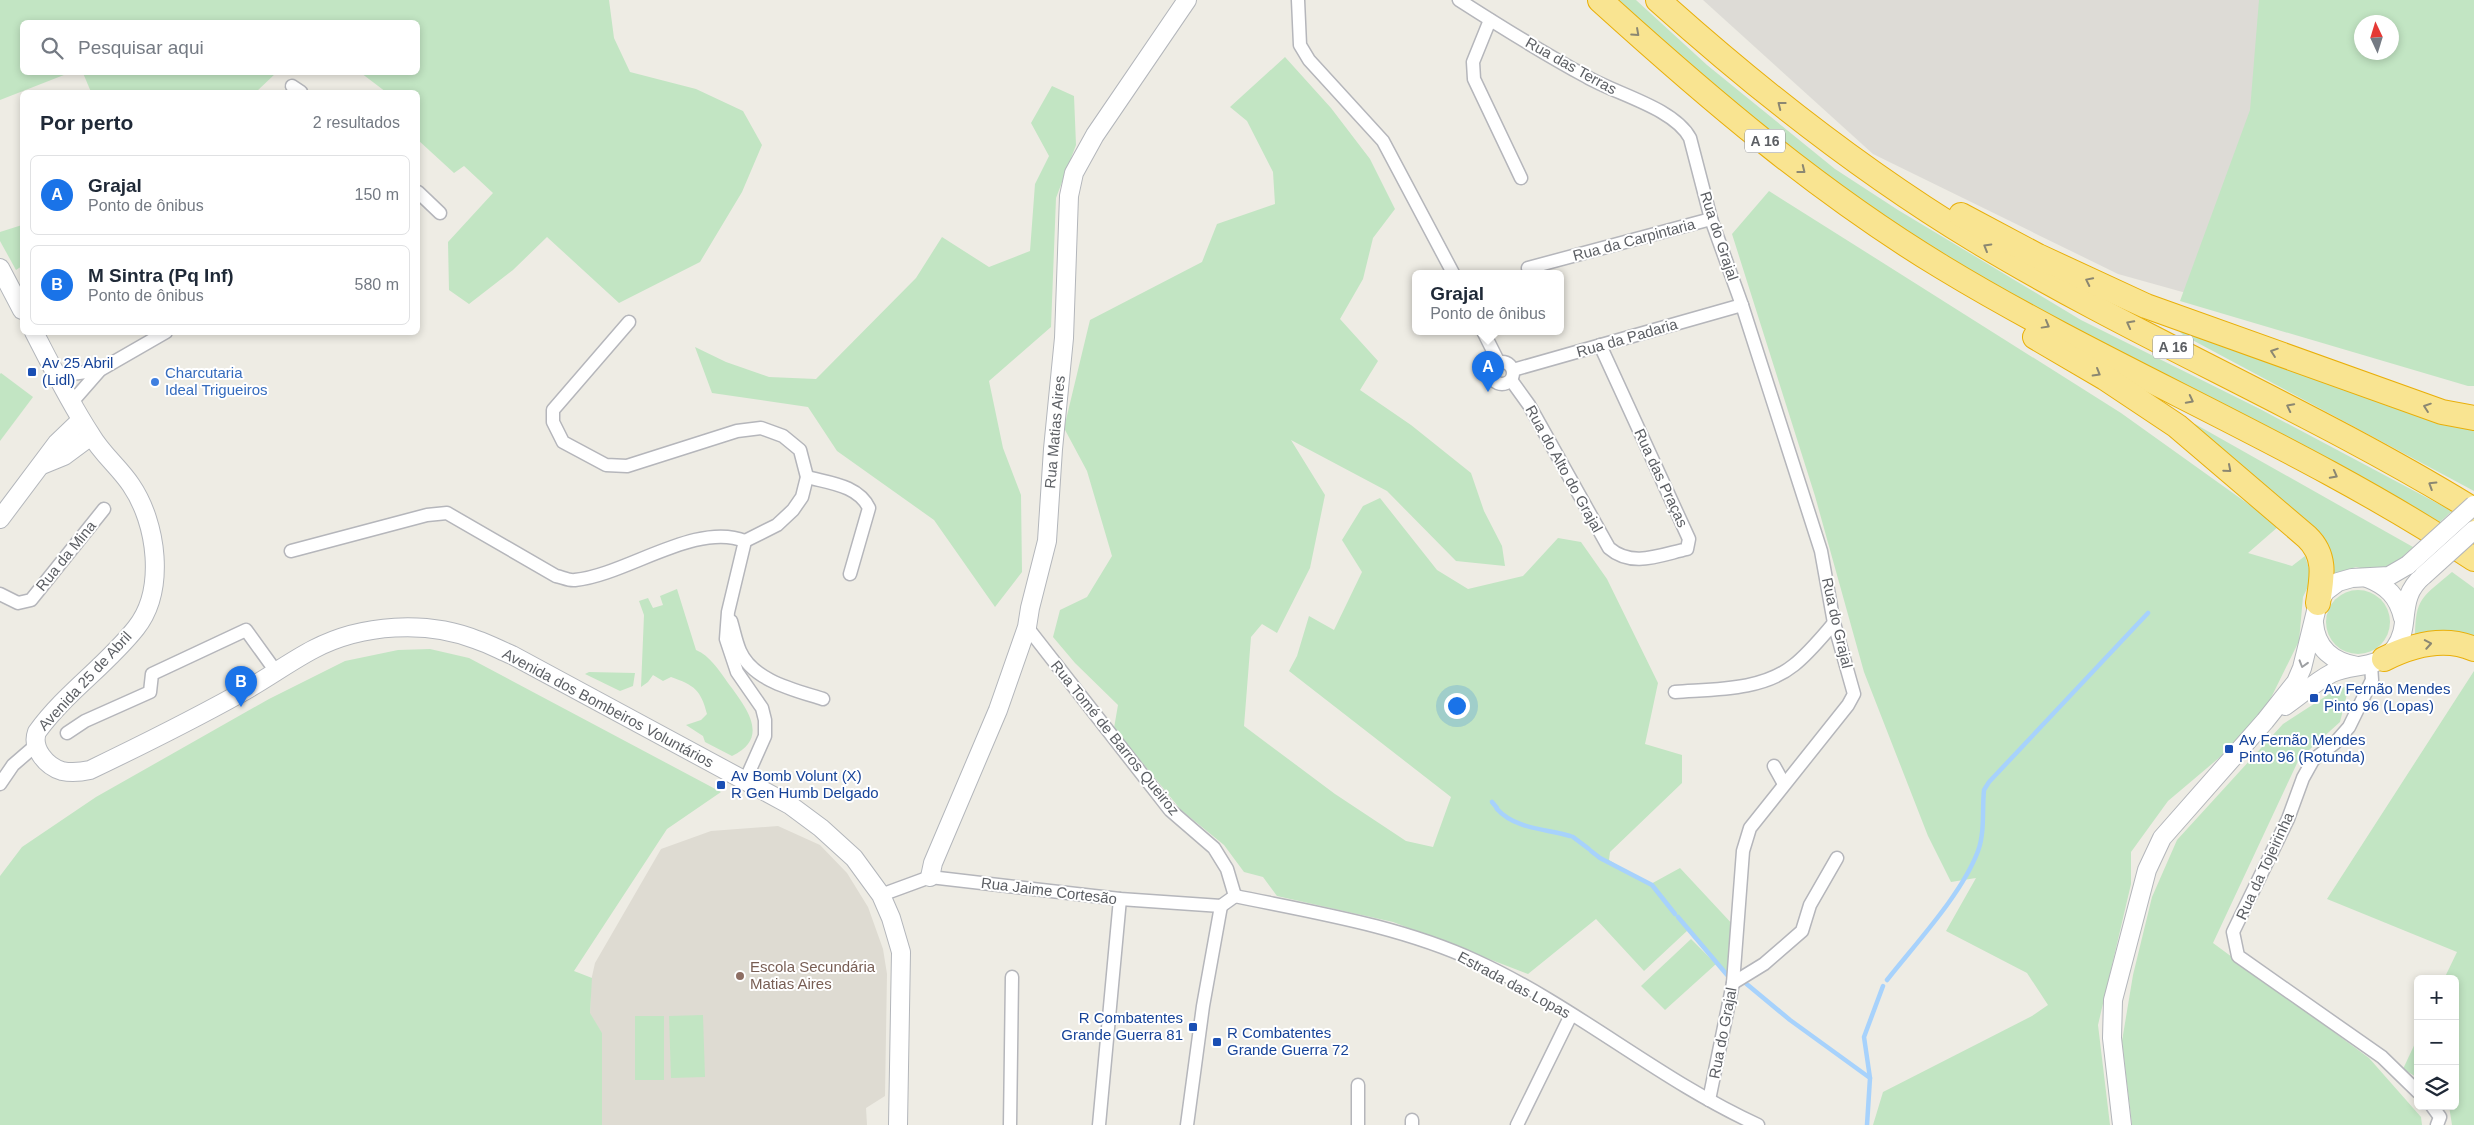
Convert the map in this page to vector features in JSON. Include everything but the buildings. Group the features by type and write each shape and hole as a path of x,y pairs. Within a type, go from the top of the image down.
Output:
{"highway":[{"name":"A 16","path":"1600,0 1693,84 1829,191 1942,267 2080,344 2341,478 2392,507 2474,559"},
{"name":"A 16","path":"1658,0 1757,86 1877,176 1976,240 2053,284 2368,448 2474,510"},
{"name":"A 16","path":"1877,176 1991,230 2098,286 2146,306 2442,412 2474,418"},
{"name":"A 16","path":"1942,267 2012,324 2105,378 2177,426 2307,537 2318,551 2322,566 2316,610"},
{"path":"2371,663 2397,652 2436,642 2458,644 2474,649"}],"street":[{"name":"Rua Matias Aires","path":"930,877 933,864 998,710 1028,626 1030,608 1047,541 1053,449 1064,338 1069,196 1074,173 1095,135 1187,0"},
{"path":"1298,0 1300,45 1309,60 1382,141 1451,270"},
{"name":"Rua das Terras","path":"1459,0 1588,78 1671,117 1685,128"},
{"path":"1490,20 1473,62 1474,79 1520,178"},
{"name":"Rua do Grajal","path":"1685,128 1690,138 1711,219 1742,306 1821,551 1834,623 1854,694 1848,705 1750,828 1743,851 1734,983 1709,1100"},
{"path":"420,194 440,213"},
{"name":"Rua da Carpintaria","path":"1528,268 1711,219"},
{"path":"3,281 20,307"},
{"name":"Rua da Padaria","path":"1512,375 1600,345 1742,306"},
{"path":"291,551 427,515 447,513 556,576 573,581 595,576 709,536 733,536 745,540 777,525 793,510 802,497 807,477 800,450 783,436 760,428 737,431 627,466 606,465 563,442 553,422 553,410 629,322"},
{"name":"Avenida 25 de Abril","path":"0,784 13,765 35,746 37,732 43,722 137,626 155,578 155,550 149,523 132,486 105,456 91,436 36,335"},
{"path":"72,402 100,370 161,335"},
{"path":"1485,335 1498,362"},
{"name":"Rua das Praças","path":"1600,345 1689,539 1687,549 1638,560 1619,557"},
{"path":"1498,362 1510,364 1512,375 1502,384 1494,379 1492,370 1498,362"},
{"path":"58,376 100,370"},
{"name":"Rua do Alto do Grajal","path":"1512,375 1609,548 1619,557"},
{"path":"0,519 57,444 81,420"},
{"path":"42,466 64,456 91,436"},
{"path":"64,456 105,456"},
{"path":"807,477 854,490 865,499 868,508 850,574"},
{"path":"2122,1125 2112,1038 2113,1000 2147,870 2162,838 2266,722 2296,682 2302,668 2316,610 2326,591 2338,582 2352,578 2389,576 2408,565 2474,505"},
{"name":"Rua da Mina","path":"0,594 18,604 30,600 104,509"},
{"path":"2266,722 2319,680 2334,672 2371,663 2395,648 2401,635 2408,596 2423,576 2474,530"},
{"path":"745,540 728,612 726,640 730,657 737,672 762,708 765,720 765,736 745,781"},
{"path":"2367,578 2381,583 2392,593 2400,606 2403,620"},
{"path":"2316,610 2315,631 2325,651 2342,664 2371,663"},
{"path":"728,612 740,653 759,673 794,690 822,699"},
{"path":"1675,692 1742,686 1778,676 1793,666 1811,649 1834,623"},
{"name":"Rua Tomé de Barros Queiroz","path":"1028,626 1170,810 1214,848 1227,868 1235,896"},
{"name":"Avenida dos Bombeiros Voluntários","path":"35,746 42,756 60,770 75,773 90,770 178,728 277,673 314,649 356,635 384,629 417,627 445,631 476,639 512,655 790,806 821,828 854,858 881,895 902,952 898,1125"},
{"path":"67,734 85,721 150,692 152,674 246,630 277,673"},
{"name":"Rua da Tojeirinha","path":"2371,663 2372,680 2349,727 2343,736 2319,754 2308,768 2288,819 2233,932 2238,956 2382,1057 2414,1088"},
{"path":"1774,766 1784,784"},
{"path":"1734,983 1764,964 1802,932 1810,905 1837,858"},
{"name":"Rua Jaime Cortesão","path":"881,895 930,877 1120,899 1221,906"},
{"path":"1187,1125 1203,1006 1221,906 1235,896"},
{"name":"Estrada das Lopas","path":"1235,896 1406,933 1477,961 1571,1015 1709,1100 1734,1120 1758,1125"},
{"path":"1099,1125 1120,899"},
{"path":"1010,1125 1012,977"},
{"path":"1517,1125 1571,1015"},
{"path":"1358,1085 1358,1125"},
{"path":"2435,1110 2440,1117 2437,1125"}],"shaded area":[{"path":"1703,0 2345,0 2222,303 2118,274 1873,154"},
{"name":"Escola Secundária Matias Aires","path":"778,826 820,845 847,873 868,907 883,949 887,974 885,1096 866,1108 867,1125 602,1125 602,1034 590,1014 591,981 595,963 661,849 711,831"}],"green space":[{"path":"0,0 609,0 614,38 630,72 696,89 743,111 762,145 742,192 700,262 619,303 547,237 513,270 469,304 449,290 448,242 493,193 464,166 454,173 420,142 420,90 383,90 364,75 420,75 420,20 20,20 20,75 64,75 26,90 20,90 20,92 0,100"},
{"path":"1617,0 1636,0 1707,65 1835,169 1898,210 2081,320 2260,409 2452,511 2440,522 2332,461 2034,309 1955,262 1826,178 1768,134"},
{"path":"2259,0 2474,0 2474,386 2468,386 2180,301 2250,110"},
{"path":"1285,57 1331,108 1370,159 1395,209 1373,238 1363,279 1340,319 1378,361 1360,390 1411,425 1471,473 1484,511 1502,546 1505,566 1456,561 1387,491 1291,440 1325,495 1310,568 1277,633 1262,624 1251,637 1244,726 1335,794 1406,841 1433,847 1451,797 1289,671 1297,656 1309,616 1334,630 1362,572 1342,540 1363,506 1380,498 1437,570 1468,589 1523,576 1558,538 1581,542 1607,579 1658,683 1645,744 1682,755 1682,783 1610,852 1609,860 1649,885 1680,868 1735,927 1728,974 1688,930 1644,971 1596,919 1528,974 1393,922 1277,896 1263,877 1244,872 1224,845 1181,810 1114,728 1118,705 1075,663 1053,637 1060,610 1087,597 1112,556 1087,471 1064,428 1090,320 1202,262 1217,224 1275,204 1273,172 1247,121 1230,107"},
{"path":"84,75 274,75 258,90 90,90"},
{"path":"1052,86 1074,96 1076,145 1056,198 1051,327 989,381 1003,448 1021,495 1022,572 995,607 934,520 837,451 808,407 712,393 695,347 726,362 769,377 816,379 916,278 942,237 989,267 1030,251 1035,184 1049,156 1031,123"},
{"path":"1769,191 2121,413 2279,526 2248,553 2292,566 2305,556 2312,578 2303,597 2299,641 2266,708 2226,752 2168,801 2131,852 2131,884 2098,1025 2110,1125 1873,1125 1883,1092 2032,1016 2048,1005 2027,973 1946,931 1976,878 1951,882 1928,836 1864,672 1815,496 1732,234"},
{"path":"20,226 20,267 16,270 0,241 0,232"},
{"path":"2177,329 2474,426 2474,491 2183,335"},
{"path":"0,374 33,397 0,441"},
{"path":"2195,424 2413,547 2400,559 2378,572 2356,567 2333,574 2194,433"},
{"path":"2452,572 2474,588 2474,642 2415,639 2415,625 2422,600"},
{"path":"677,589 696,650 706,656 718,668 742,702 751,722 753,731 750,740 744,749 732,756 705,742 703,736 686,725 701,720 707,714 702,699 691,686 671,677 663,681 653,675 641,687 644,615 639,601 648,598 653,608 663,605 660,596"},
{"path":"2358,590 2376,596 2384,604 2390,622 2384,640 2376,648 2358,654 2340,648 2332,640 2326,622 2332,604 2340,596"},
{"path":"430,649 469,658 721,792 667,829 574,971 592,978 590,1013 602,1033 602,1125 0,1125 0,876 22,847 96,797 269,699 345,661 398,650"},
{"path":"2474,671 2474,1125 2452,1125 2450,1110 2459,1110 2459,975 2446,975 2457,952 2327,899"},
{"path":"589,672 635,673 633,686 620,691 585,674"},
{"path":"2349,686 2340,722 2299,759 2213,943 2369,1058 2421,1117 2422,1125 2132,1125 2122,1041 2133,975 2152,897 2177,840 2283,724 2337,689"},
{"path":"1691,939 1716,964 1665,1010 1641,986"},
{"path":"703,1015 705,1077 671,1078 669,1016"},
{"path":"635,1016 664,1016 664,1080 635,1080"},
{"path":"2414,1046 2414,1076 2403,1069"}],"waterway":[{"path":"1887,980 1950,901 1971,867 1980,844 1984,790 1989,782 2148,613"},
{"path":"1492,802 1497,808"},
{"path":"1497,809 1513,821 1570,836"},
{"path":"1573,837 1589,849"},
{"path":"1591,851 1600,858 1652,885 1675,914"},
{"path":"1678,917 1728,976"},
{"path":"1743,981 1790,1020 1870,1078 1867,1125"},
{"path":"1870,1078 1864,1037 1883,986"}],"place":[{"name":"Av 25 Abril (Lidl)","path":"32,372"},
{"name":"Charcutaria Ideal Trigueiros","path":"155,382"},
{"name":"Grajal","path":"1488,392"},
{"name":"Av Fernão Mendes Pinto 96 (Lopas)","path":"2314,698"},
{"name":"M Sintra (Pq Inf)","path":"241,707"},
{"name":"Av Fernão Mendes Pinto 96 (Rotunda)","path":"2229,749"},
{"name":"Av Bomb Volunt (X) R Gen Humb Delgado","path":"721,785"},
{"name":"Escola Secundária Matias Aires","path":"740,976"},
{"name":"R Combatentes Grande Guerra 81","path":"1193,1027"},
{"name":"R Combatentes Grande Guerra 72","path":"1217,1042"}]}
